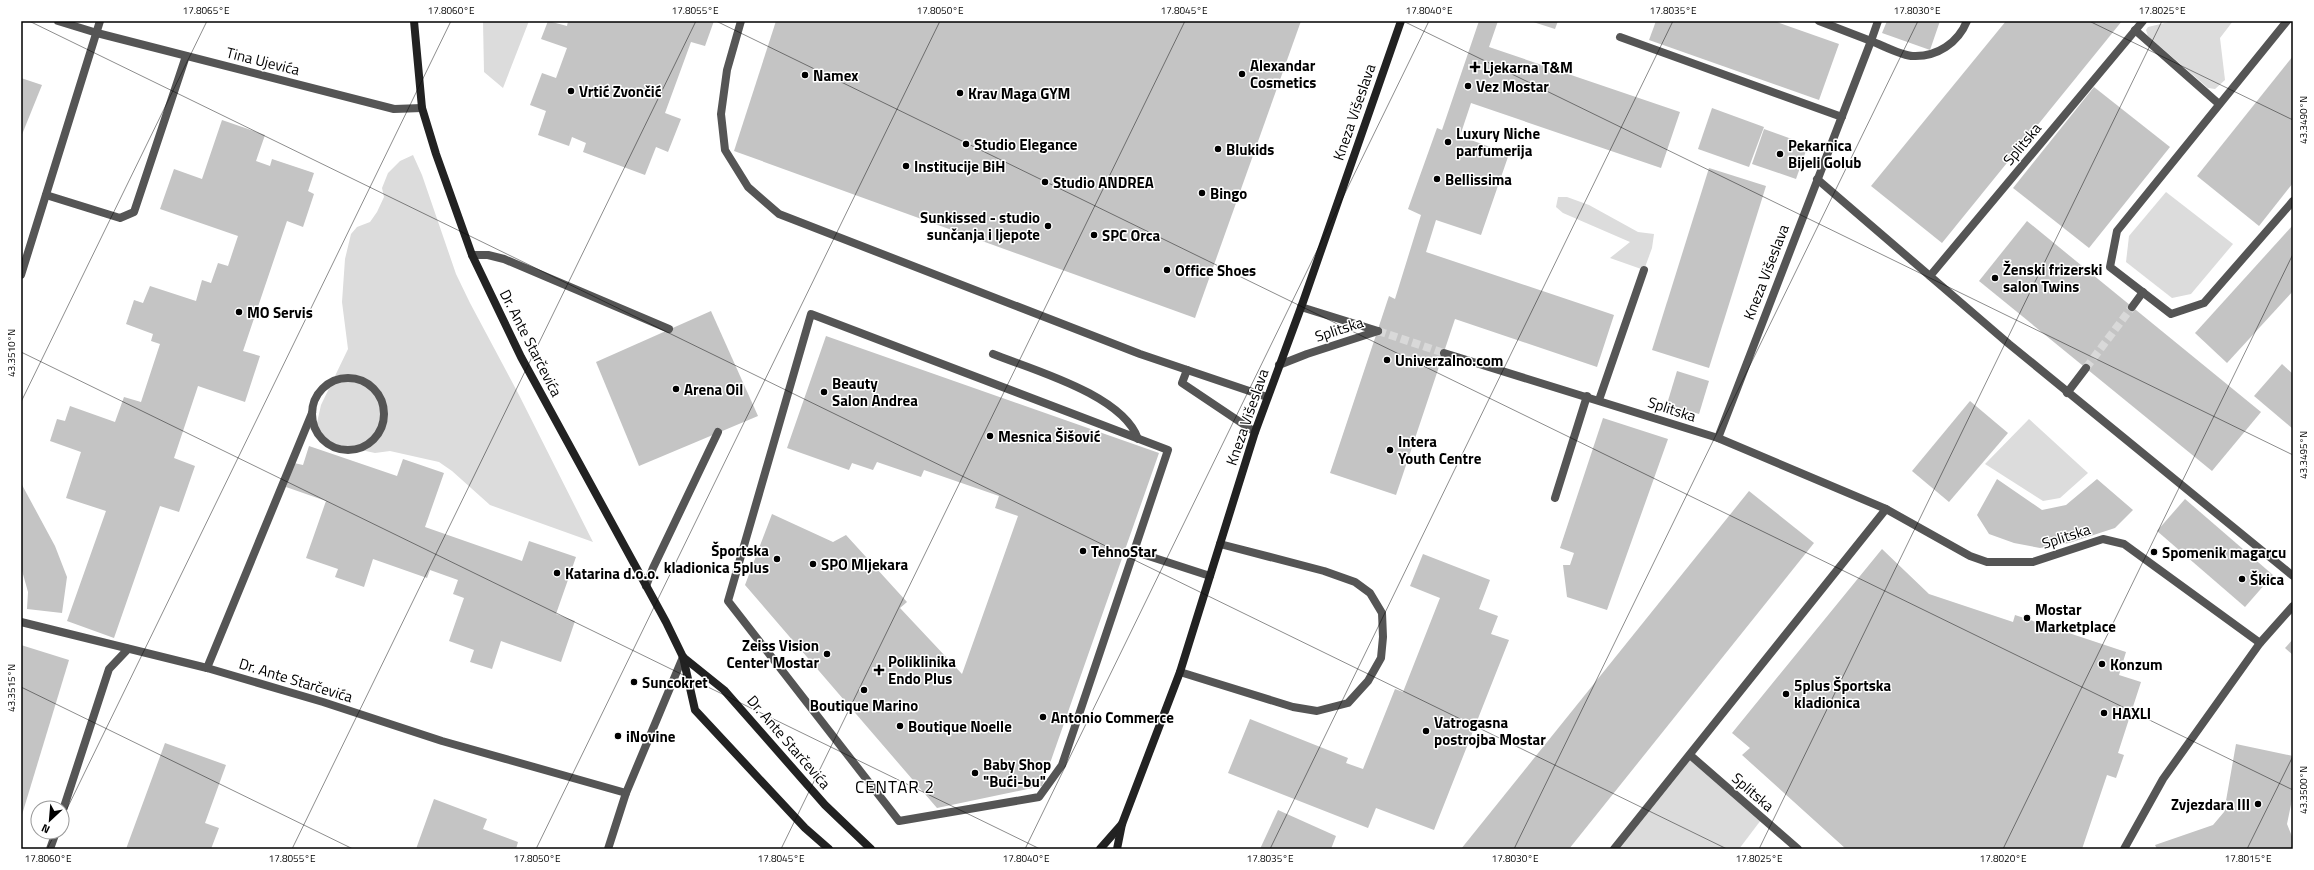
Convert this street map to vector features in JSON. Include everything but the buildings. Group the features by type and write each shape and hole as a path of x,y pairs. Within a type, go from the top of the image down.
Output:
{"main road":[{"name":"Dr. Ante Starčevića","path":"414,21 422,108 436,154 472,255 521,357 683,657 695,710 805,828 829,849"},
{"name":"Kneza Višeslava","path":"1119,847 1122,824 1180,672 1254,432 1301,307 1401,21"},
{"name":"Dr. Ante Starčevića","path":"683,657 724,690 825,804 871,849"},
{"name":"Kneza Višeslava","path":"1100,849 1122,824"}],"street":[{"name":"Tina Ujevića","path":"58,21 97,34 394,110 422,108"},
{"path":"21,275 100,21"},
{"path":"741,21 727,70 721,114 725,150 748,187 779,214 1140,354 1267,397"},
{"path":"1819,21 1913,56 1943,50 1962,33 1967,21"},
{"name":"Kneza Višeslava","path":"1718,438 1878,21"},
{"name":"Splitska","path":"1930,276 2143,21"},
{"path":"2287,21 2117,231 2110,267 2171,314 2204,303 2293,200"},
{"path":"2135,30 2219,104"},
{"path":"1620,37 1842,117"},
{"path":"46,195 120,218 134,212 186,56"},
{"path":"1817,179 2067,393 2293,576"},
{"path":"472,255 488,255 504,259 669,329"},
{"path":"1599,400 1644,270"},
{"path":"2132,307 2143,292"},
{"name":"Splitska","path":"1279,365 1307,354 1378,331 1301,307"},
{"path":"810,314 1168,450 1133,551 1062,765 1039,797 898,821 728,601 810,314"},
{"name":"Splitska","path":"1444,353 1587,396 1718,438 1886,509 1970,556 1987,562 2033,562 2103,539 2124,544 2260,643"},
{"path":"993,354 1045,373 1097,398 1130,422 1138,439"},
{"path":"2067,393 2086,368"},
{"path":"1187,370 1182,383 1254,432"},
{"path":"207,668 312,414 314,401 320,391 330,383 341,378 366,382 376,391 382,402 384,414 382,426 376,437 366,445 354,450 342,450 330,445 320,437 314,426 312,414"},
{"path":"1555,498 1587,396"},
{"path":"646,586 653,568 718,432"},
{"path":"1614,849 1886,509"},
{"path":"1180,672 1293,707 1317,711 1348,702 1368,682 1381,658 1383,637 1382,613 1370,593 1355,582 1324,571 1220,544"},
{"path":"1133,551 1210,576"},
{"path":"2124,849 2163,779 2260,643 2293,606"},
{"name":"Dr. Ante Starčevića","path":"21,622 207,668 323,702 487,755 626,794"},
{"path":"66,800 108,670 128,649"},
{"path":"608,849 626,794 683,657"},
{"name":"Splitska","path":"1690,755 1798,849"}],"shaded area":[{"path":"483,21 529,21 503,88 484,72"},
{"path":"2173,21 2233,21 2220,38 2225,80 2215,89 2208,88 2148,36 2146,30 2148,27"},
{"path":"413,155 422,175 456,274 593,542 490,505 452,471 439,462 390,451 375,453 329,443 320,438 316,427 321,405 348,349 342,302 345,259 351,234 357,227 370,222 377,212 384,197 382,188 388,173 400,161"},
{"path":"2166,192 2233,244 2191,294 2172,298 2126,262 2129,236"},
{"path":"1558,197 1567,197 1589,205 1638,232 1654,234 1652,248 1644,270 1610,258 1630,242 1563,213 1556,207"},
{"path":"2029,419 2088,473 2060,498 2043,501 1985,464"},
{"path":"1690,755 1761,820 1739,849 1614,849"}],"tunnel":[{"path":"2086,368 2132,307"},
{"path":"1378,331 1444,353"}],"place":[{"name":"Ljekarna T&M","path":"1475,67"},
{"name":"Alexandar Cosmetics","path":"1242,74"},
{"name":"Namex","path":"805,75"},
{"name":"Vez Mostar","path":"1468,86"},
{"name":"Vrtić Zvončić","path":"571,91"},
{"name":"Krav Maga GYM","path":"960,93"},
{"name":"Luxury Niche parfumerija","path":"1448,142"},
{"name":"Studio Elegance","path":"966,144"},
{"name":"Blukids","path":"1218,149"},
{"name":"Pekarnica Bijeli Golub","path":"1780,154"},
{"name":"Institucije BiH","path":"906,166"},
{"name":"Bellissima","path":"1437,179"},
{"name":"Studio ANDREA","path":"1045,182"},
{"name":"Bingo","path":"1202,193"},
{"name":"Sunkissed - studio sunčanja i ljepote","path":"1048,226"},
{"name":"SPC Orca","path":"1094,235"},
{"name":"Office Shoes","path":"1167,270"},
{"name":"Ženski frizerski salon Twins","path":"1995,278"},
{"name":"MO Servis","path":"239,312"},
{"name":"Univerzalno.com","path":"1387,360"},
{"name":"Arena Oil","path":"676,389"},
{"name":"Beauty Salon Andrea","path":"824,392"},
{"name":"Mesnica Šišović","path":"990,436"},
{"name":"Intera Youth Centre","path":"1390,450"},
{"name":"TehnoStar","path":"1083,551"},
{"name":"Spomenik magarcu","path":"2154,552"},
{"name":"Športska kladionica 5plus","path":"777,559"},
{"name":"SPO Mljekara","path":"813,564"},
{"name":"Katarina d.o.o.","path":"557,573"},
{"name":"Škica","path":"2242,579"},
{"name":"Mostar Marketplace","path":"2027,618"},
{"name":"Zeiss Vision Center Mostar","path":"827,654"},
{"name":"Konzum","path":"2102,664"},
{"name":"Poliklinika Endo Plus","path":"879,670"},
{"name":"Suncokret","path":"634,682"},
{"name":"Boutique Marino","path":"864,690"},
{"name":"5plus Športska kladionica","path":"1786,694"},
{"name":"HAXLI","path":"2104,713"},
{"name":"Antonio Commerce","path":"1043,717"},
{"name":"Boutique Noelle","path":"900,726"},
{"name":"Vatrogasna postrojba Mostar","path":"1426,731"},
{"name":"iNovine","path":"618,736"},
{"name":"Baby Shop \"Bući-bu\"","path":"975,773"},
{"name":"Zvjezdara III","path":"2258,804"}],"district":[{"name":"CENTAR 2","path":"895,787"}]}
